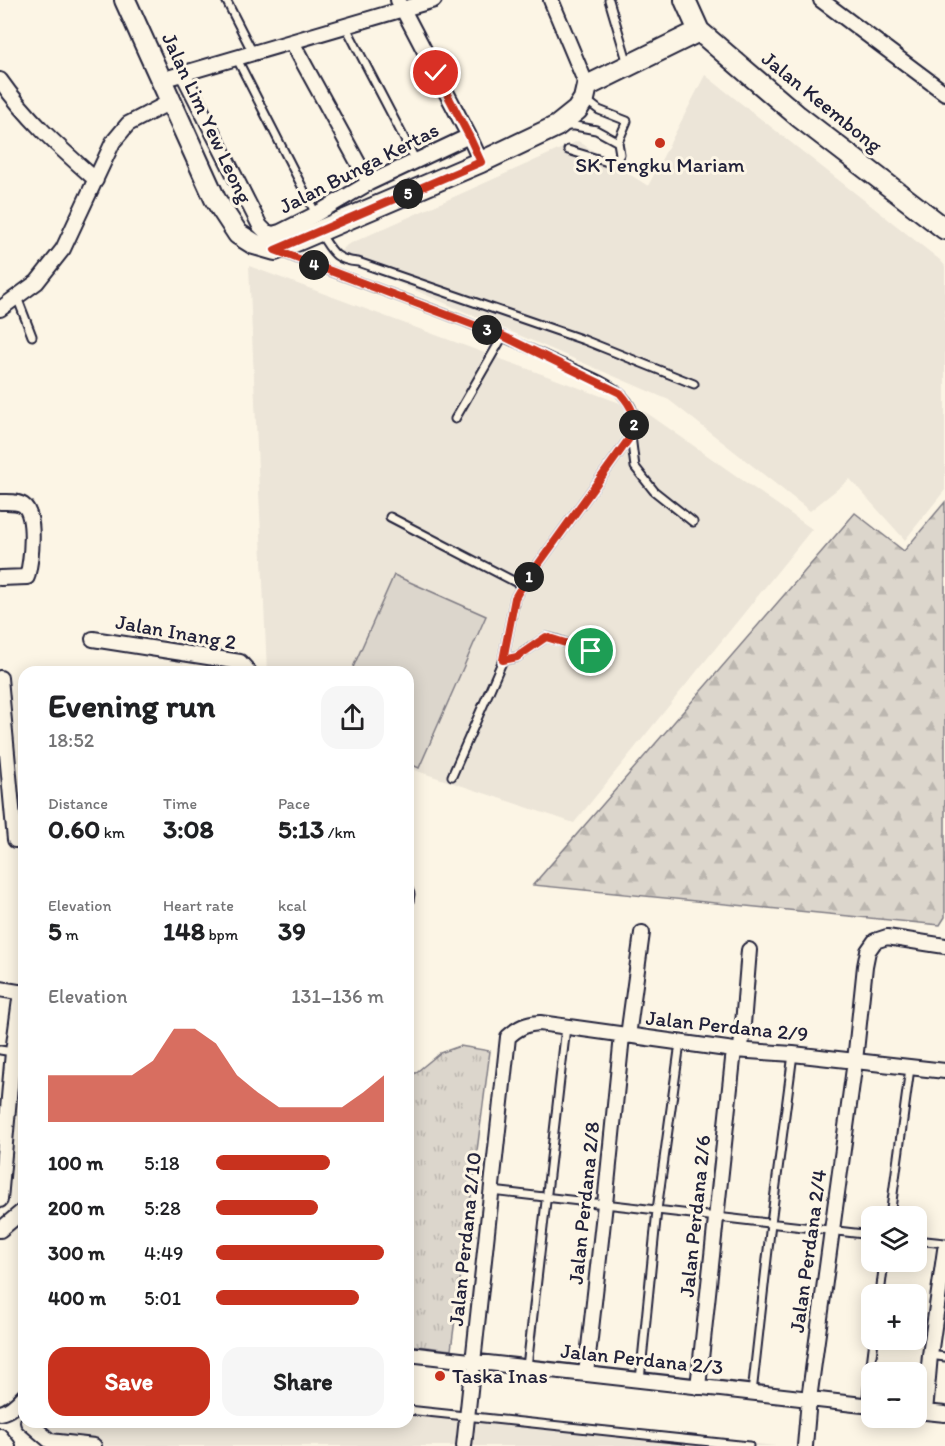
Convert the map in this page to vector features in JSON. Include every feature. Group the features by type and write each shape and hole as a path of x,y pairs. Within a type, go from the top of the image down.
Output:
{"street":[{"name":"Jalan Lim Yew Leong","path":"125,0 215,199 238,234 254,244 275,250"},
{"path":"161,80 346,27 400,5 434,0"},
{"path":"551,0 585,92"},
{"name":"Jalan Keembong","path":"685,0 699,31 798,116 945,228"},
{"path":"821,0 945,93"},
{"path":"400,5 481,162"},
{"path":"275,250 318,224 481,162 557,126 577,110 585,92 699,31"},
{"path":"292,42 369,183"},
{"name":"Jalan Bunga Kertas","path":"183,74 260,226 266,232 273,234 318,224 369,183 469,136"},
{"path":"0,80 14,101 44,134 96,180"},
{"path":"0,309 37,282 63,249 74,231 113,142 128,124 170,102"},
{"path":"0,502 19,502 25,505 28,510 32,542 27,577 0,578"},
{"name":"Jalan Inang 2","path":"93,639 240,662 244,666"},
{"path":"0,678 15,840"},
{"name":"Jalan Perdana 2/8","path":"586,1374 625,1036 642,933"},
{"name":"Jalan Perdana 2/4","path":"805,1446 868,951 875,941 887,937 945,946"},
{"name":"Jalan Perdana 2/6","path":"698,1387 715,1217 749,950"},
{"path":"0,989 18,991"},
{"path":"0,1200 6,1051 18,1007"},
{"name":"Jalan Perdana 2/9","path":"508,1037 518,1028 540,1023 738,1050 945,1071"},
{"name":"Jalan Perdana 2/10","path":"464,1446 508,1037"},
{"path":"0,1230 18,1215"},
{"path":"927,1374 941,1300 945,1251"},
{"name":"Jalan Perdana 2/3","path":"414,1355 861,1405"},
{"path":"0,1413 18,1407"},
{"path":"927,1412 945,1414"},
{"path":"35,1428 50,1441 94,1446"},
{"path":"0,1436 8,1446"}],"lane":[{"path":"226,0 253,53"},
{"path":"609,0 628,67"},
{"path":"346,27 416,161"},
{"path":"237,59 335,256 584,340 694,384"},
{"path":"568,150 610,163 616,161 620,154 618,142 627,121 599,110 585,92"},
{"path":"557,126 576,126 596,130 618,142"},
{"path":"275,250 503,336 620,393 633,407 634,421 631,436 635,467 654,491 693,522"},
{"path":"17,297 32,336"},
{"path":"455,419 503,336"},
{"path":"452,776 503,660 515,598 631,436"},
{"path":"390,517 523,586"},
{"path":"503,660 517,657 546,637 591,651 608,646"},
{"path":"527,1368 566,1027"},
{"path":"640,1380 657,1210 680,1043"},
{"path":"752,1393 793,1054"},
{"path":"891,1206 910,1068"},
{"path":"492,1191 861,1234"},
{"path":"927,1242 945,1244"},
{"path":"930,1355 945,1357"},
{"path":"414,1411 749,1446"}],"shaded area":[{"path":"705,75 945,266 945,490 905,540 850,479 810,511 669,400 336,256 347,245 578,141 648,186"},
{"path":"249,266 647,413 812,529 574,823 414,770 414,666 267,666"},
{"path":"18,1395 18,1418 8,1405"},
{"path":"414,1408 776,1446 60,1446 25,1428 414,1428"}],"green space":[{"path":"945,502 945,917 940,925 533,885 855,513 904,551"},
{"path":"394,575 486,616 419,768 414,766 414,666 354,666"},
{"path":"460,1046 490,1051 451,1350 414,1346 414,1074 440,1053"}],"place":[{"name":"SK Tengku Mariam","path":"660,143"},
{"name":"Taska Inas","path":"440,1376"}],"route":[{"path":"436,73 481,162 320,233 275,250 503,336 601,382 620,393 633,407 634,430 631,436 515,598 503,660 517,657 546,637 591,651"}]}
